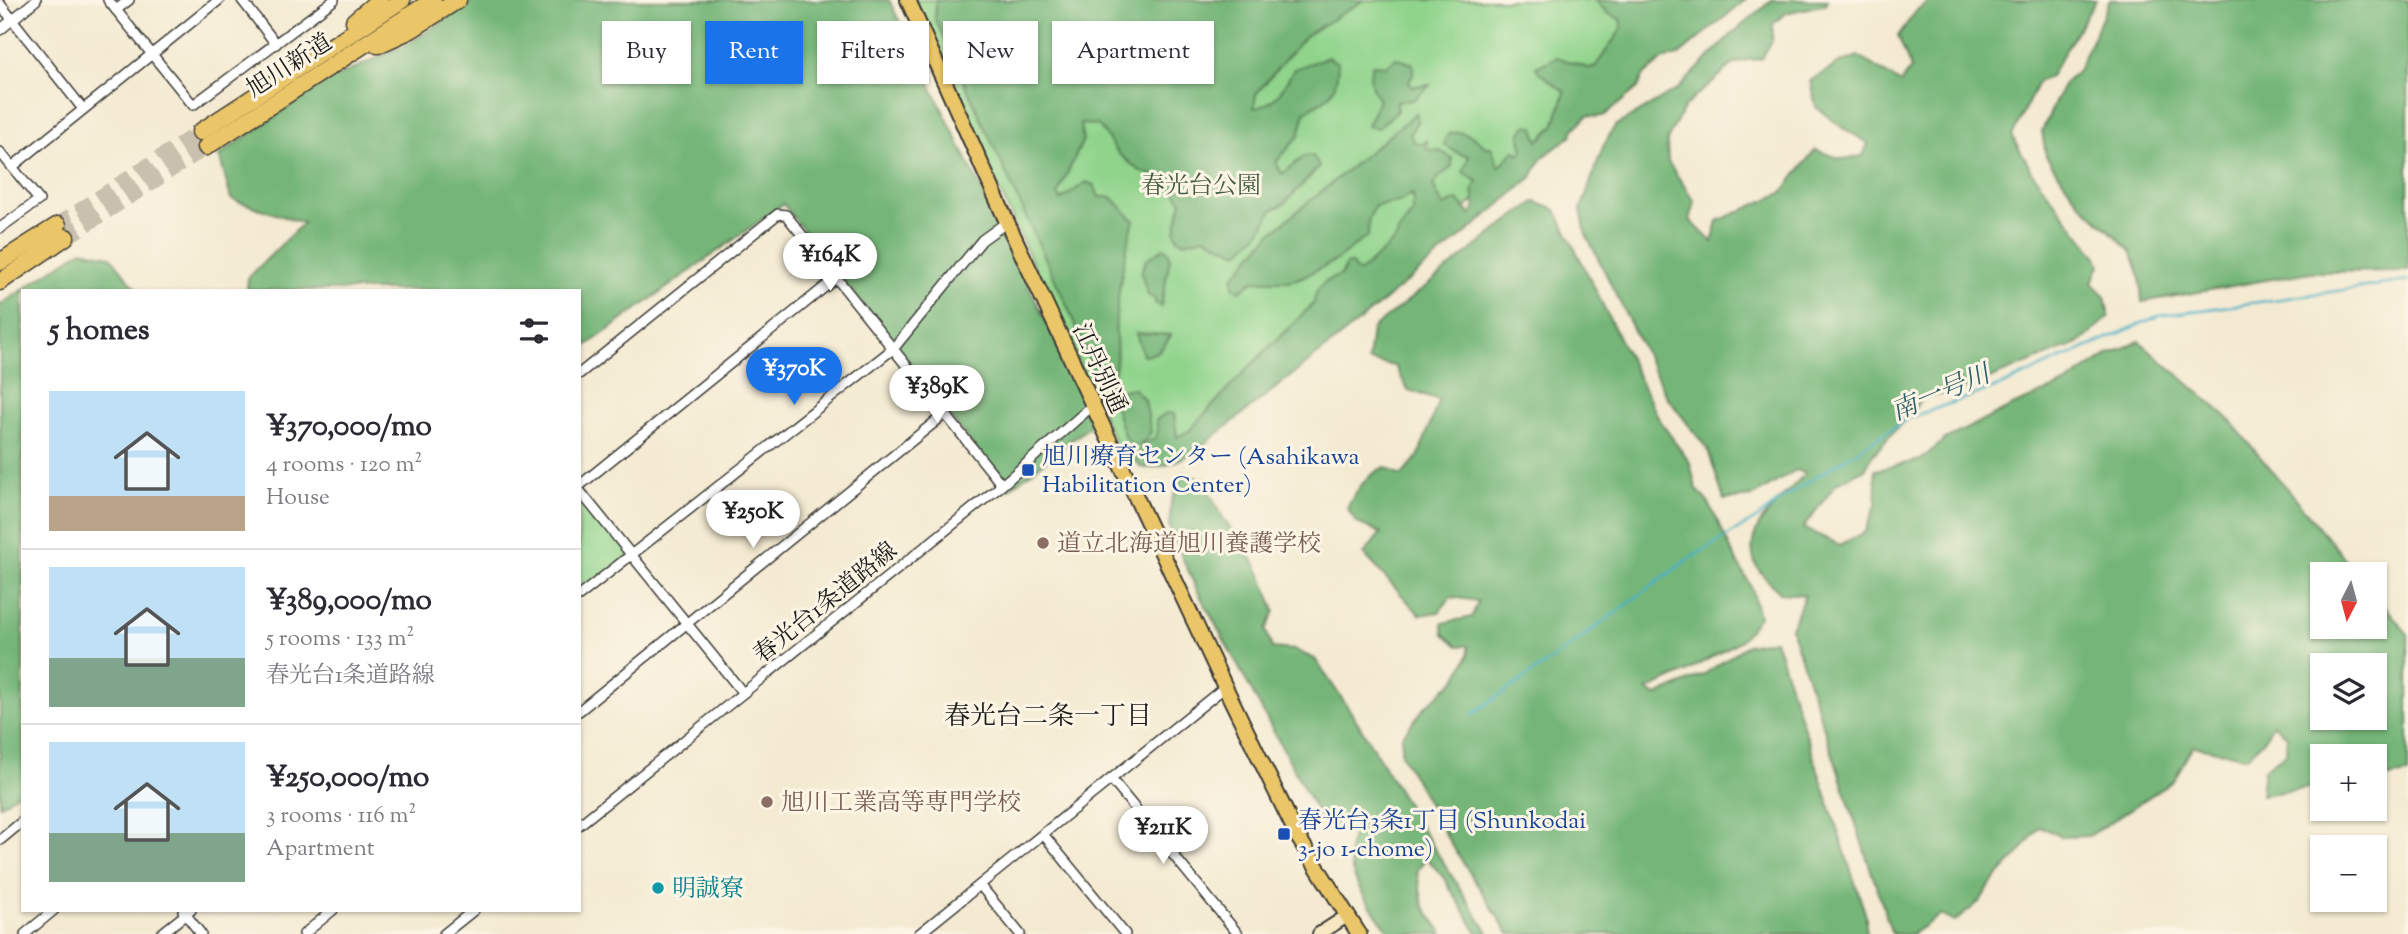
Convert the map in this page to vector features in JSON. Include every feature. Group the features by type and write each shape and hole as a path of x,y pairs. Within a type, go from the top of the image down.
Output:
{"highway":[{"path":"304,64 379,0"},
{"name":"旭川新道","path":"402,0 304,64 203,139 324,69 433,0"},
{"path":"324,69 411,30 458,0"},
{"path":"0,262 62,231 0,282"}],"main road":[{"name":"江丹別通","path":"908,0 1007,222 1225,687 1298,837 1359,934"}],"street":[{"path":"0,30 36,0"},
{"path":"108,0 192,105 276,44 322,4 334,0"},
{"path":"116,10 129,0"},
{"path":"12,167 219,0"},
{"path":"242,0 276,44"},
{"path":"0,4 83,109"},
{"path":"0,152 38,200 0,228"},
{"path":"581,372 778,214 786,215 1002,485"},
{"path":"581,594 894,348 982,240 1007,222"},
{"path":"581,486 836,278"},
{"name":"春光台1条道路線","path":"581,823 1002,485 1093,406"},
{"path":"581,709 946,413"},
{"path":"581,491 743,693"},
{"path":"919,934 1225,687"},
{"path":"1111,779 1238,934"},
{"path":"0,840 21,823"},
{"path":"1043,834 1125,934"},
{"path":"980,885 1020,934"},
{"path":"24,934 52,912"},
{"path":"161,934 185,912"},
{"path":"187,912 201,934"},
{"path":"304,934 331,912"},
{"path":"444,934 472,912"},
{"path":"1318,934 1347,916"}],"green space":[{"path":"475,0 889,0 899,21 817,21 817,84 929,82 1095,422 1008,490 783,204 581,350 581,289 247,289 248,278 303,223 231,199 219,155 327,81 410,43"},
{"name":"春光台公園","path":"912,0 1717,0 1189,436 1126,466 951,84 1038,84 1038,21 943,21 943,68 929,37 929,21 922,21"},
{"path":"936,0 1364,0 1305,36 1256,94 1254,108 1273,99 1294,69 1328,57 1338,63 1334,88 1321,102 1305,112 1299,136 1276,162 1282,174 1306,155 1313,156 1319,167 1284,204 1272,210 1260,232 1238,253 1205,237 1185,242 1178,240 1175,231 1182,201 1171,188 1169,181 1140,171 1119,154 1098,125 1080,124 1083,140 1058,193 1061,200 1086,182 1094,185 1099,197 1112,197 1134,221 1119,293 1116,317 1117,352 1109,386 1100,386 1069,310 965,84 1038,84 1038,21 943,21 943,36 935,19"},
{"path":"1595,0 1745,0 1679,55 1664,59 1643,76 1638,88 1605,115 1588,115 1574,129 1572,135 1541,159 1532,177 1334,342 1202,446 1164,465 1140,467 1135,458 1143,443 1155,439 1158,430 1156,420 1166,413 1174,414 1177,437 1189,431 1314,303 1322,284 1341,275 1347,264 1352,264 1356,271 1360,272 1397,238 1398,232 1413,212 1413,194 1399,202 1375,206 1369,219 1368,235 1337,260 1289,281 1253,281 1240,291 1233,287 1233,277 1270,234 1416,113 1418,120 1410,135 1414,142 1422,144 1427,140 1426,149 1440,151 1452,158 1452,167 1433,185 1443,206 1458,200 1471,215 1475,207 1473,188 1478,182 1463,172 1469,156 1444,145 1447,135 1463,133 1485,147 1491,147 1499,167 1514,151 1520,155 1523,150 1521,134 1528,125 1534,127 1538,141 1554,126 1565,92 1536,67 1557,57 1588,68 1595,67 1622,28 1620,19 1608,14"},
{"path":"1772,0 1828,0 1826,4 1786,13 1773,24 1772,41 1761,59 1732,65 1684,107 1667,140 1668,162 1695,202 1690,220 1712,242 1718,221 1782,193 1815,150 1842,159 1863,156 1868,143 1816,107 1810,81 1840,63 1858,56 1901,83 1911,68 1898,36 1917,10 1931,0 2096,0 2050,76 2038,82 2012,136 2034,175 2097,257 2100,265 2092,283 2105,296 2109,317 2081,342 1954,393 1922,396 1916,407 1872,456 1865,469 1837,483 1803,528 1840,545 1865,532 1877,502 1875,470 1921,460 1945,439 2065,384 2108,355 2139,341 2227,417 2348,562 2310,562 2310,639 2387,639 2387,609 2408,634 2408,774 2387,777 2387,744 2310,744 2310,788 2261,795 2264,769 2286,753 2287,736 2273,724 2264,740 2247,757 2193,746 2173,781 2089,836 2062,837 2040,826 1992,882 1980,901 1954,922 1941,915 1912,934 1892,934 1791,628 1805,595 1780,593 1757,567 1752,550 1754,537 1767,513 1805,473 1796,470 1752,497 1724,500 1708,450 1667,397 1586,234 1581,209 1603,147 1615,126 1678,89 1733,33"},
{"path":"2110,0 2408,0 2408,271 2311,272 2142,302 2140,277 2131,251 2078,201 2046,156 2042,131 2063,85 2079,69"},
{"path":"1396,58 1413,64 1413,74 1409,82 1412,86 1430,85 1413,100 1397,101 1397,111 1378,128 1367,126 1379,100 1371,84 1372,65 1386,66"},
{"path":"1535,202 1556,210 1660,421 1690,463 1696,488 1710,505 1752,588 1759,617 1741,640 1686,672 1647,690 1656,696 1703,675 1747,645 1775,640 1866,916 1866,934 1509,934 1448,839 1401,754 1402,736 1425,707 1457,678 1468,656 1468,646 1458,646 1444,634 1442,623 1472,617 1478,601 1451,597 1439,612 1420,615 1364,554 1381,533 1357,523 1347,508 1372,474 1385,467 1401,476 1418,457 1439,400 1408,390 1395,366 1368,361 1372,329"},
{"path":"1164,248 1170,258 1161,307 1148,295 1141,272 1146,260"},
{"path":"82,250 110,256 136,289 24,289"},
{"path":"21,291 21,790 0,806 0,305"},
{"path":"1136,333 1171,335 1160,350 1143,355"},
{"path":"1133,388 1145,400 1151,432 1134,448 1125,438 1113,401 1119,391"},
{"path":"1183,473 1205,480 1221,514 1259,570 1275,611 1266,630 1272,648 1295,650 1315,659 1355,718 1489,934 1478,934 1444,878 1426,857 1417,872 1423,905 1443,934 1391,934 1366,899 1358,886 1350,859 1354,831 1363,817 1354,813 1339,823 1325,827 1196,588 1169,528 1171,502"},
{"path":"581,492 631,554 581,594"}],"waterway":[{"name":"南一号川","path":"1471,715 1557,656 1687,560 1756,519 1785,497 1909,418 2000,386 2158,316 2408,281"}],"tunnel":[{"path":"58,225 200,132"},
{"path":"66,237 206,147"}],"place":[{"name":"旭川療育センター (Asahikawa Habilitation Center)","path":"1028,470"},
{"name":"道立北海道旭川養護学校","path":"1043,543"},
{"name":"旭川工業高等専門学校","path":"767,802"},
{"name":"春光台3条1丁目 (Shunkodai 3-jo 1-chome)","path":"1284,834"},
{"name":"明誠寮","path":"658,888"}],"district":[{"name":"春光台二条一丁目","path":"1048,715"}]}
